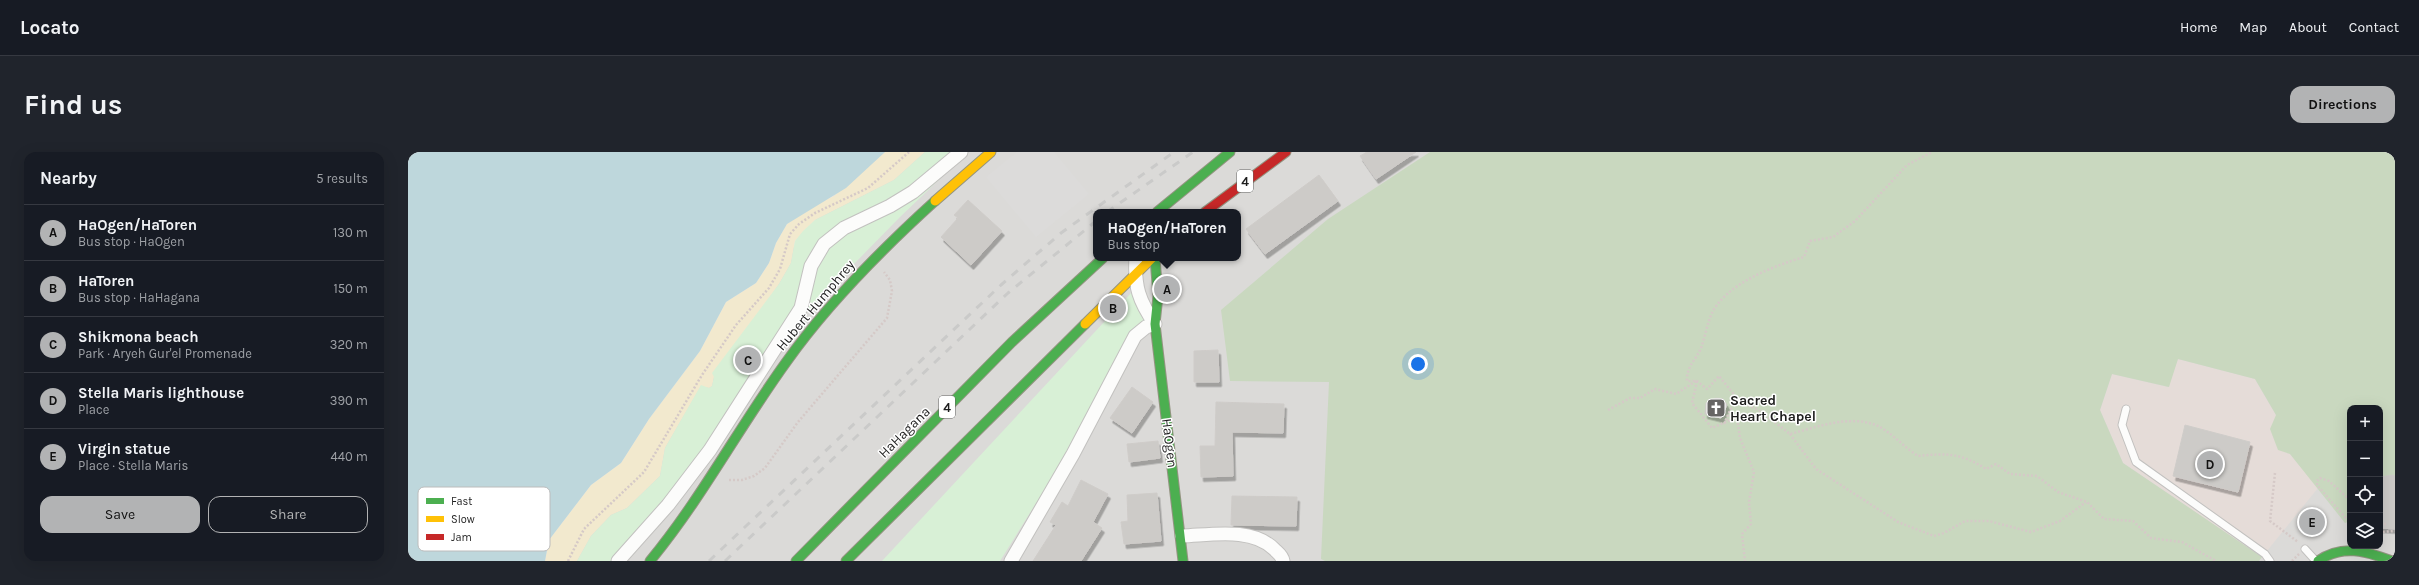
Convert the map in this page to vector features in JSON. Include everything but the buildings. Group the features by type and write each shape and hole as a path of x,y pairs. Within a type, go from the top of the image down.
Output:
{"main road":[{"name":"Hubert Humphrey","path":"650,561 714,474 787,360 871,261 908,224 991,152"},
{"name":"4","path":"1161,209 1230,152"},
{"name":"4","path":"1209,209 1286,152"},
{"name":"HaHagana","path":"796,561 1012,342 1100,261"},
{"path":"846,561 1149,261"},
{"name":"HaOgen","path":"1156,261 1158,296 1155,324 1182,536 1183,561"},
{"path":"2341,550 2345,553 2348,561"},
{"path":"2317,561 2334,551 2341,550 2356,550 2392,561"}],"street":[{"path":"618,561 668,505 710,450 801,308 811,266 824,244 844,228 890,206 913,192 961,152"},
{"name":"HaOgen","path":"1136,261 1135,274 1140,300 1155,324"},
{"path":"1010,561 1069,461 1135,336 1146,327 1155,324"},
{"path":"1182,536 1234,534 1265,540 1282,557 1283,561"}],"lane":[{"path":"2126,409 2122,425 2136,462 2265,554 2270,561"},
{"path":"2305,549 2317,561"}],"path":[{"path":"568,561 584,529 644,472 702,375 736,326 769,288 780,269 790,234 799,224 815,213 868,188 909,152"},
{"path":"1932,152 1907,165 1855,222 1833,237 1810,242 1804,257 1780,264 1729,292 1712,313 1700,350 1686,372 1687,381 1697,381 1707,389 1719,376 1736,397 1745,404 1759,410 1790,434 1816,469 1898,522 1934,536 1944,533 1965,521 1989,521 2031,532 2060,521 2087,502"},
{"path":"714,474 735,481 754,476 764,468 798,422 887,318 892,291 890,280 871,261"},
{"path":"1608,410 1630,398 1640,398 1655,389 1676,394 1697,381"},
{"path":"1697,381 1692,403 1712,428 1737,417 1740,438 1754,472 1749,502 1751,524 1742,534 1745,561"},
{"path":"1724,424 1736,397"},
{"path":"1790,434 1825,425 1856,420 1879,426 1918,456 1946,453 1970,458 1986,469 1996,464 2010,474 2037,476 2058,492 2087,502 2104,519 2133,521 2151,538 2182,542 2216,561"},
{"path":"2275,473 2270,521 2305,549"},
{"path":"2347,497 2329,481 2320,478 2318,481 2318,485 2347,519"},
{"path":"2383,532 2395,531"}],"shaded area":[{"path":"885,152 2395,152 2395,561 545,561 834,196"},
{"path":"1017,152 1054,152 1089,194 1036,237 986,177"},
{"path":"2178,359 2255,379 2276,415 2290,454 2318,488 2262,557 2123,463 2100,410 2112,374 2168,387"}],"green space":[{"path":"925,152 968,152 900,217 806,313 625,561 577,561 591,536 611,515 627,508 660,476 665,448 701,385 709,388 712,386 714,377 712,373 779,284 791,263 795,241 803,231 815,220 894,180"},
{"path":"1430,152 2395,152 2395,476 2383,477 2383,405 2347,405 2347,522 2345,523 2290,454 2278,450 2270,429 2276,415 2255,379 2178,359 2169,387 2112,374 2100,410 2123,463 2262,557 2259,561 1325,561 1321,559 1329,382 1230,381 1221,310 1328,219"},
{"path":"1132,292 1149,322 1000,561 882,561"}],"sand":[{"path":"885,152 925,152 894,180 815,220 795,241 791,263 779,284 714,377 712,386 709,388 701,386 665,448 660,476 627,508 611,515 591,536 577,561 545,561 547,551 550,551 550,539 591,485 621,463 649,419 700,351 726,302 756,283 769,263 776,243 787,224 815,205 834,196"}],"water":[{"path":"408,152 885,152 846,188 787,224 776,243 769,263 756,283 726,302 700,351 649,419 621,463 591,485 550,539 550,487 418,487 418,551 547,551 545,561 408,561"}],"railway":[{"path":"1094,209 1174,152"},
{"path":"1111,209 1193,152"},
{"path":"709,561 1001,285 1061,233 1093,210"},
{"path":"725,561 1008,293 1093,223"}],"traffic: fast":[{"path":"1161,209 1230,152"},
{"path":"650,561 687,512 769,386 803,339 856,277 935,201"},
{"path":"796,561 1012,342 1100,261"},
{"path":"1155,261 1158,296 1155,324 1183,561"},
{"path":"846,561 1085,324"},
{"path":"2318,561 2336,552 2345,551 2373,554 2392,561"}],"traffic: slow":[{"path":"935,201 991,152"},
{"path":"1085,324 1149,261"}],"traffic: jam":[{"path":"1209,209 1286,152"}],"place":[{"name":"HaOgen/HaToren","path":"1167,289"},
{"name":"HaToren","path":"1113,308"},
{"name":"Shikmona beach","path":"748,360"},
{"name":"Sacred Heart Chapel","path":"1716,408"},
{"name":"Stella Maris lighthouse","path":"2210,464"},
{"name":"Virgin statue","path":"2312,522"}]}
